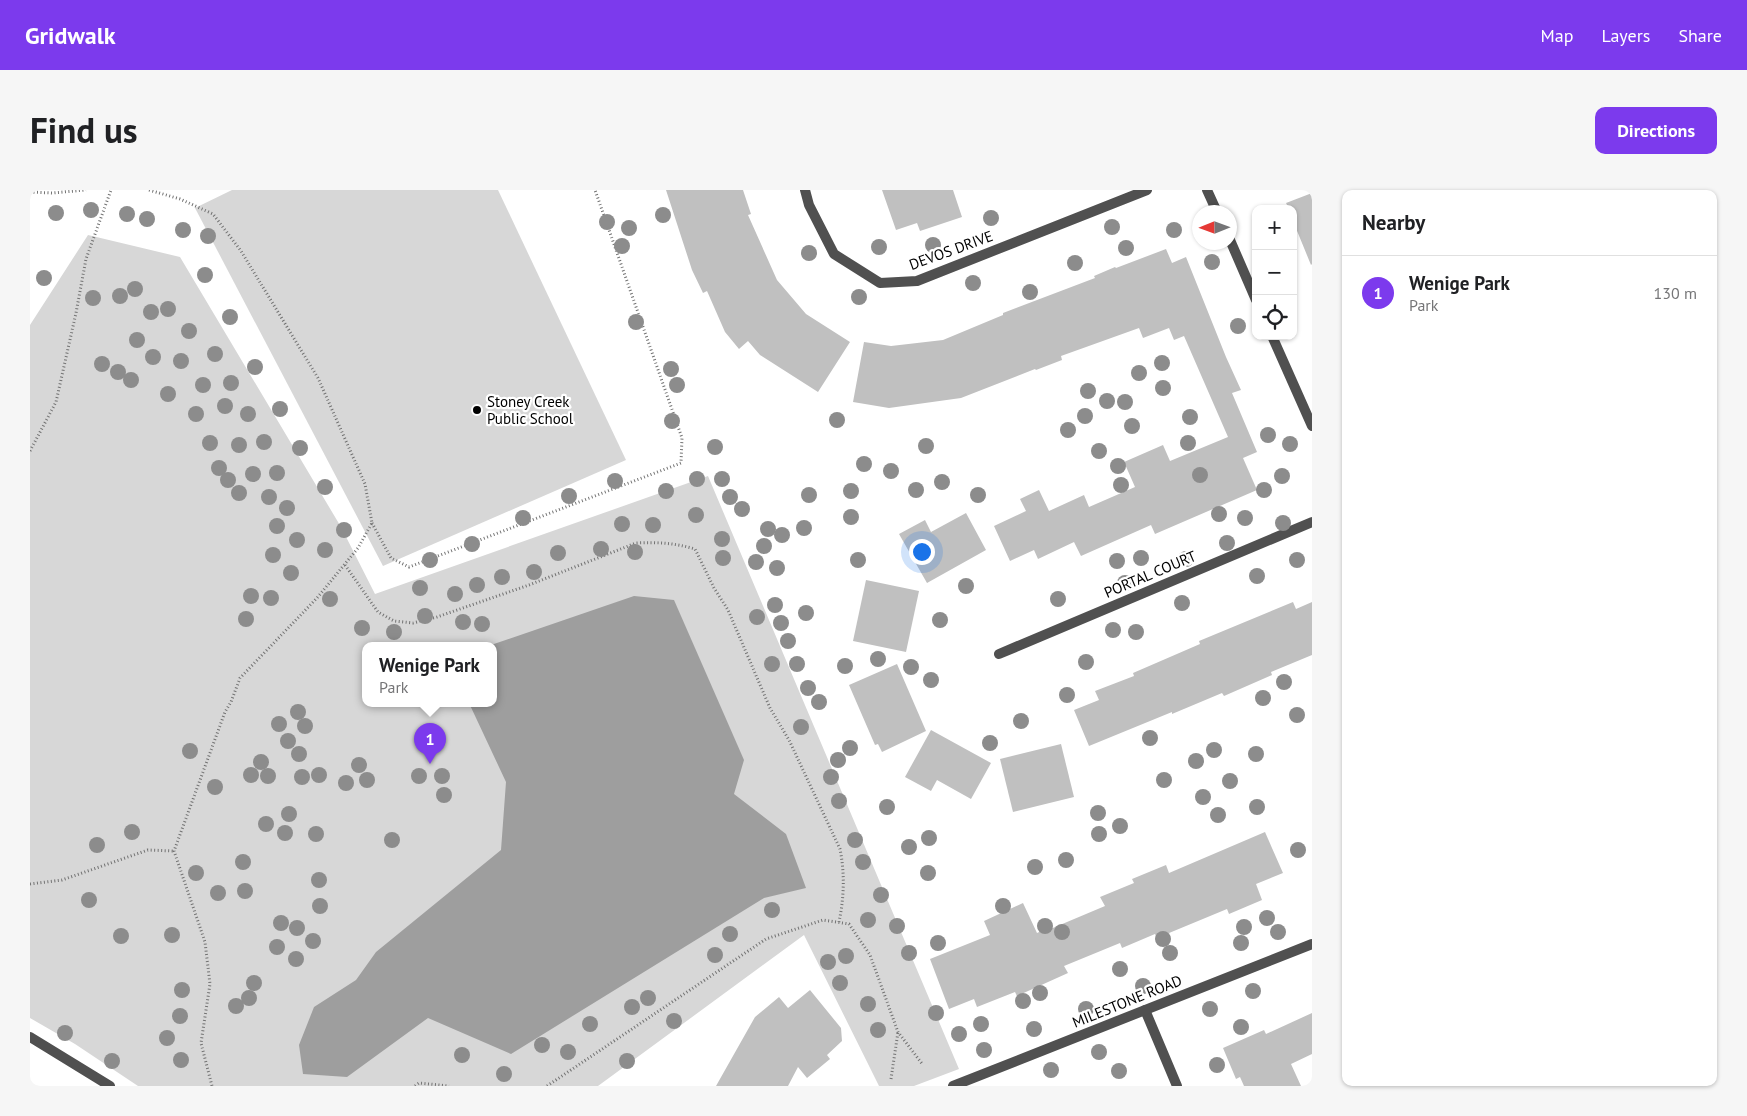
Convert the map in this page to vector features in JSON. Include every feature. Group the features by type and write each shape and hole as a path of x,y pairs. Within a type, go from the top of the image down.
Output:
{"street":[{"name":"DEVOS DRIVE","path":"805,190 809,206 834,254 880,284 917,281 1147,190"},
{"path":"1207,190 1214,205"},
{"path":"1234,250 1254,295"},
{"path":"1274,340 1312,426"},
{"name":"PORTAL COURT","path":"998,654 1312,522"},
{"name":"MILESTONE ROAD","path":"953,1086 1312,944"},
{"path":"1145,1010 1177,1086"},
{"path":"30,1037 110,1086"}],"path":[{"path":"30,192 52,193 86,190"},
{"path":"30,451 56,402 86,258 111,190"},
{"path":"148,190 180,199 213,214 241,251 318,378 365,484 372,523 392,558 409,567 681,463 682,438 595,190"},
{"path":"212,1086 202,1043 210,984 205,942 174,851 225,712 240,678 317,598 358,548 372,523"},
{"path":"345,565 378,612 394,621 413,623 437,617 529,585 636,543 677,544 695,549 714,588 728,610 770,708 789,740 840,849 844,882 838,922"},
{"path":"30,884 62,880 148,850 174,851"},
{"path":"547,1086 766,939 823,920 850,924 870,955 898,1032 923,1065"},
{"path":"890,1079 898,1032"},
{"path":"415,1086 419,1083 449,1086"}],"shaded area":[{"name":"Stoney Creek Public School","path":"232,190 498,190 626,460 383,566 195,208"},
{"path":"88,235 180,257 341,527 375,594 708,476 959,1069 914,1086 879,1086 804,935 598,1086 138,1086 75,1044 30,1018 30,325"},
{"path":"634,596 674,600 744,760 734,794 786,834 806,888 764,898 511,1054 428,1018 347,1077 303,1074 299,1045 314,1007 356,980 376,952 501,850 506,782 471,707 497,707 497,643"}],"building":[{"path":"666,190 743,190 751,214 748,215 777,280 806,314 850,342 818,392 760,355 748,341 739,349 725,332 707,291 703,293 692,270"},
{"path":"882,190 953,190 962,217 920,231 917,223 896,230"},
{"path":"1312,193 1311,265 1297,231 1297,205 1287,205 1286,203"},
{"path":"1166,249 1172,263 1186,257 1241,390 1232,393 1257,452 1243,458 1257,490 1155,534 1151,525 1081,556 1074,542 1038,559 1034,550 1010,561 994,526 1026,511 1020,499 1039,490 1049,511 1084,495 1089,507 1135,487 1124,462 1163,445 1170,461 1228,437 1184,336 1174,340 1169,328 1143,338 1139,328 1061,356 1062,360 961,398 889,408 853,402 864,342 891,346 943,340 1003,315 1003,313 1095,278 1094,276 1115,267"},
{"path":"966,513 986,550 927,583 899,534 925,520 931,532"},
{"path":"866,580 919,591 906,652 853,641"},
{"path":"1293,602 1296,609 1312,602 1312,655 1271,672 1272,675 1224,696 1222,693 1089,746 1074,710 1099,700 1095,691 1134,676 1133,673 1200,644 1199,641"},
{"path":"897,664 926,731 882,752 878,744 875,745 849,685"},
{"path":"931,730 991,763 971,799 937,780 931,791 905,777"},
{"path":"1061,744 1074,797 1013,812 1000,759"},
{"path":"1265,832 1283,873 1256,884 1262,900 1229,914 1227,909 1157,938 1155,934 1122,948 1120,943 1064,966 1068,973 1017,996 1015,992 977,1007 974,999 949,1009 930,959 990,935 984,921 1023,903 1037,933 1048,928 1048,930 1105,906 1100,897 1134,883 1132,879 1166,865 1169,873"},
{"path":"810,990 841,1028 842,1041 827,1055 830,1059 807,1078 798,1067 788,1086 716,1086 755,1017 779,997 788,1008"},
{"path":"1312,1013 1312,1054 1291,1064 1301,1086 1244,1086 1240,1077 1236,1079 1223,1048 1264,1030 1266,1034"}],"place":[{"name":"Stoney Creek Public School","path":"477,410"},
{"name":"Wenige Park","path":"430,764"}]}
